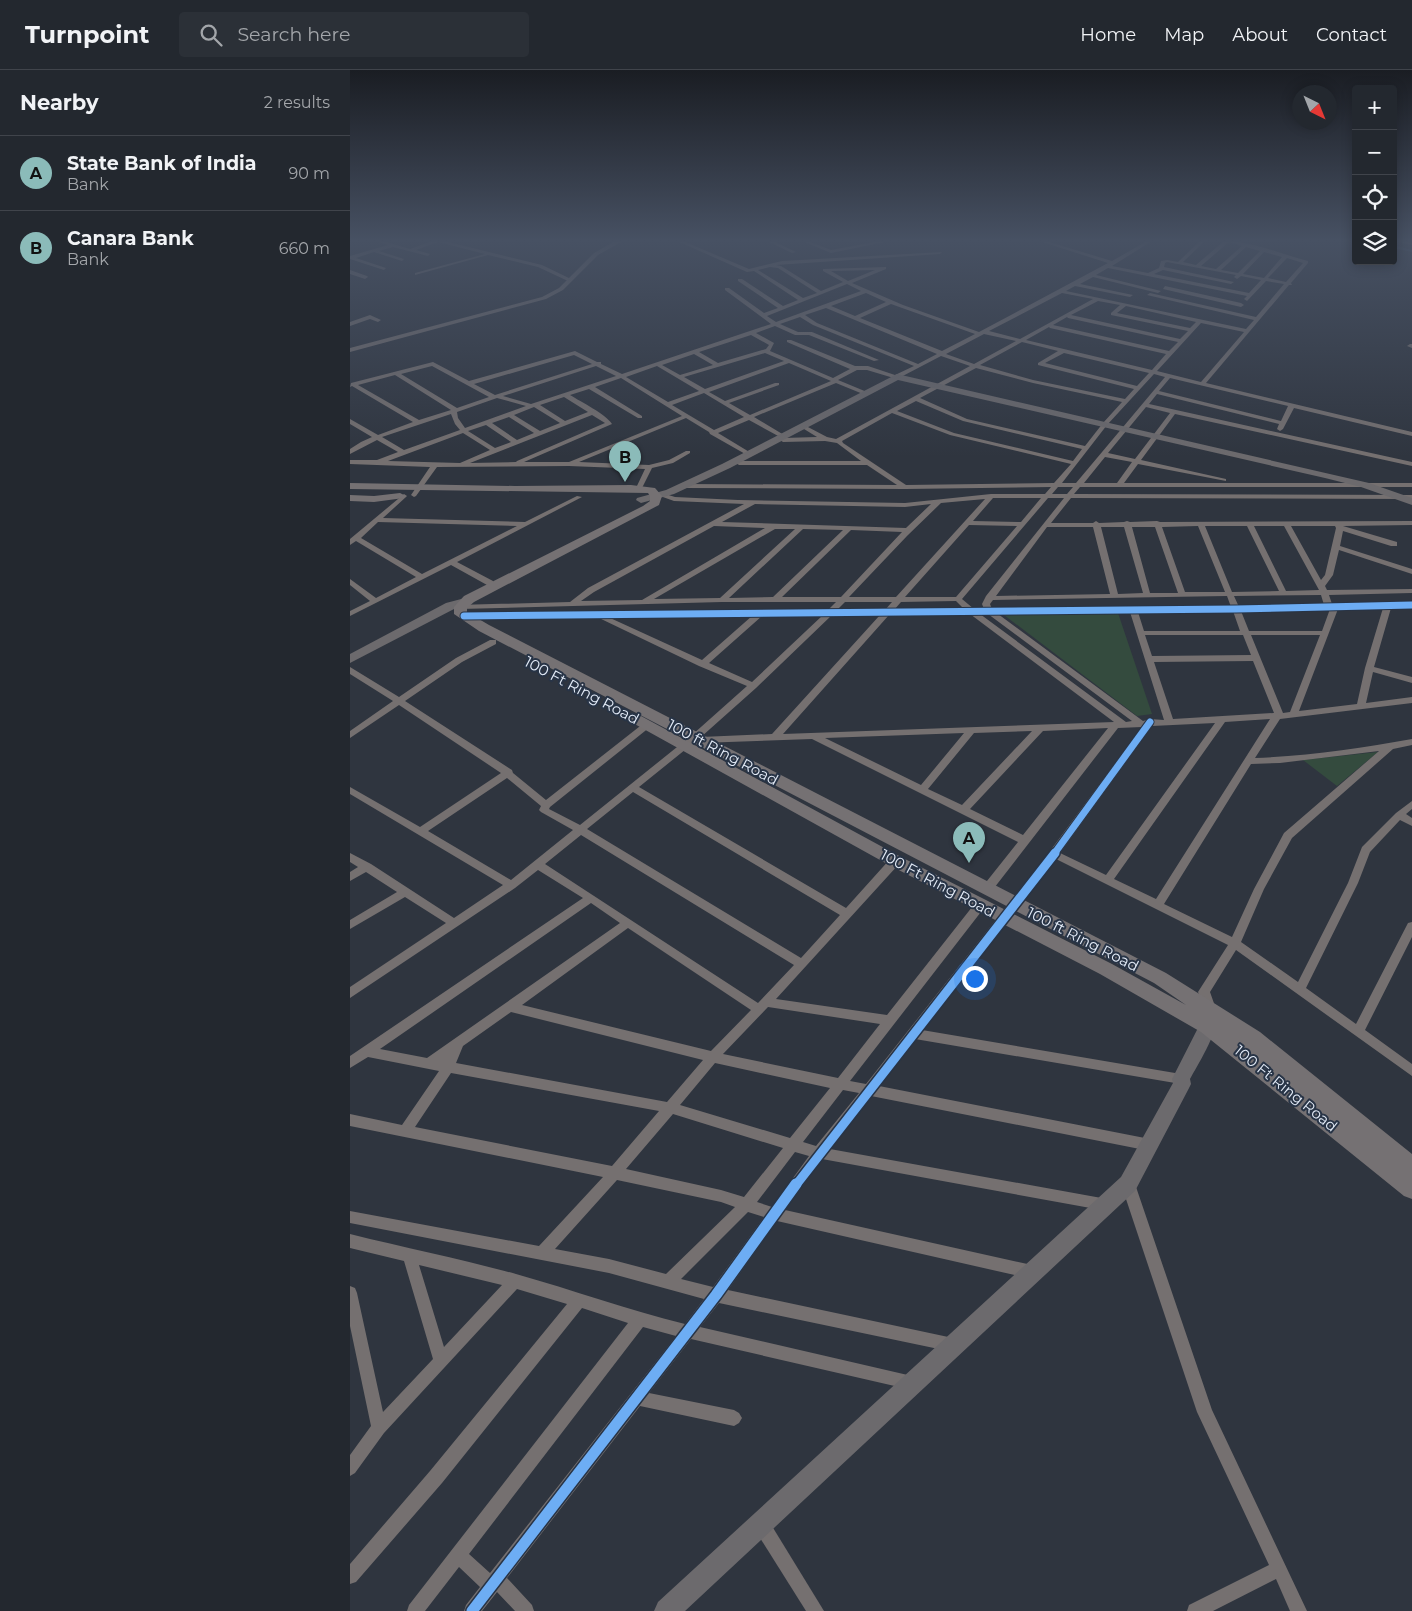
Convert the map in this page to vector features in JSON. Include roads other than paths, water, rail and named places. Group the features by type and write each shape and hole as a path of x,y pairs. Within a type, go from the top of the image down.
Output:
{"main road":[{"path":"688,487 749,454 806,428 894,381 896,377"},
{"path":"350,669 661,498 739,463 896,377 1365,485 1412,502"},
{"path":"350,486 413,493 639,498"},
{"path":"350,659 458,609 490,582 651,490 661,498"},
{"path":"351,499 413,493 661,498"},
{"name":"100 Ft Ring Road","path":"458,609 451,617 459,624 647,725 693,741 895,861 984,897 1009,910 1106,969 1209,1018 1412,1189"},
{"name":"100 ft Ring Road","path":"458,609 693,741 984,897"},
{"path":"669,1610 1128,1184 1182,1084 1181,1079 1209,1018"},
{"name":"100 ft Ring Road","path":"1209,1018 1253,1038 1412,1167"}],"street":[{"path":"350,350 491,313"},
{"path":"762,313 775,324 796,334 810,333 876,360"},
{"path":"765,315 770,313"},
{"path":"378,462 533,405 695,352 806,313"},
{"path":"843,313 975,367 1037,383 1126,401"},
{"path":"855,318 866,313"},
{"path":"923,313 983,333 1025,340 1412,434"},
{"path":"789,341 858,368 868,368 896,377 1021,313"},
{"path":"839,442 841,438 894,412 1073,313"},
{"path":"1114,313 1113,314 1191,330"},
{"path":"1166,313 1248,331"},
{"path":"1228,313 1259,319"},
{"path":"1202,384 1264,313"},
{"path":"800,315 815,324 919,366"},
{"path":"1068,316 1181,341"},
{"path":"350,324 370,317 378,320 350,331"},
{"path":"946,611 951,603 958,600 1137,388 1200,320"},
{"path":"1050,326 1169,353"},
{"path":"751,333 772,344 767,352"},
{"path":"1064,350 1040,364 1137,388"},
{"path":"470,383 572,352 599,363 749,454"},
{"path":"695,352 717,366"},
{"path":"679,377 760,352 767,352 865,393"},
{"path":"712,433 834,380 888,354"},
{"path":"668,404 790,361"},
{"path":"350,452 363,443 377,437 599,363"},
{"path":"657,364 782,438 839,442 901,491 905,505"},
{"path":"351,384 396,372 436,365 496,396 533,405 564,423"},
{"path":"396,372 455,410"},
{"path":"1146,723 988,610 986,604 1077,485 1169,376"},
{"path":"351,384 419,423"},
{"path":"724,403 777,384"},
{"path":"589,386 640,417"},
{"path":"1155,392 1282,423"},
{"path":"513,464 609,424 594,412 565,395"},
{"path":"917,399 966,420 1086,448"},
{"path":"1144,405 1412,464"},
{"path":"1277,434 1292,405"},
{"path":"455,410 455,421 464,430 494,450"},
{"path":"1118,485 1174,411"},
{"path":"457,465 594,412"},
{"path":"894,412 952,434 1075,463"},
{"path":"509,414 539,433"},
{"path":"569,464 686,416"},
{"path":"486,422 516,442"},
{"path":"352,424 402,452"},
{"path":"806,428 825,440"},
{"path":"350,462 435,465 569,464 649,467 671,462 688,452"},
{"path":"1103,454 1244,484"},
{"path":"739,463 867,463"},
{"path":"422,577 353,540 413,493 435,465"},
{"path":"639,498 649,467"},
{"path":"688,487 901,491 986,485 1412,485"},
{"path":"661,498 905,505 991,496 1412,496"},
{"path":"775,738 886,611 899,599 991,496"},
{"path":"350,614 579,497"},
{"path":"572,604 591,590 752,502"},
{"path":"350,993 511,885 693,741 831,612 908,530 938,502"},
{"path":"378,520 527,524"},
{"path":"1046,524 1286,523 1339,525 1412,522"},
{"path":"968,523 1023,524"},
{"path":"1127,523 1147,595"},
{"path":"1157,523 1182,594"},
{"path":"1200,523 1278,716"},
{"path":"1249,523 1283,592"},
{"path":"1286,523 1332,607 1325,633 1293,715"},
{"path":"711,524 908,530"},
{"path":"1096,524 1115,596"},
{"path":"1339,525 1394,544"},
{"path":"1323,589 1336,547 1339,525"},
{"path":"644,602 773,526"},
{"path":"722,600 802,527"},
{"path":"775,600 849,528"},
{"path":"1336,547 1412,572"},
{"path":"451,562 490,582"},
{"path":"350,581 375,601"},
{"path":"989,598 1283,592 1323,589 1412,591"},
{"path":"458,609 722,600 958,600 1119,725"},
{"path":"458,609 598,616 761,612 1236,609 1412,605"},
{"path":"1361,707 1369,668 1388,606"},
{"path":"1133,610 1150,659 1168,722"},
{"path":"702,664 761,612"},
{"path":"598,616 753,686"},
{"path":"1141,633 1325,633"},
{"path":"350,735 401,702 459,660 493,642"},
{"path":"1150,659 1256,658"},
{"path":"1369,668 1412,680"},
{"path":"350,669 509,772 546,805"},
{"path":"693,741 1119,725 1278,716 1412,700"},
{"path":"1158,905 1278,716"},
{"path":"1108,880 1222,719"},
{"path":"472,1611 489,1580 636,1398 711,1293 1054,854 1146,723"},
{"path":"647,725 546,805 545,812 581,830 802,964"},
{"path":"668,1282 746,1205 984,897 1024,840 1119,725"},
{"path":"963,810 1040,728"},
{"path":"922,790 971,731"},
{"path":"833,736 836,747"},
{"path":"815,737 1024,840"},
{"path":"1250,761 1280,760 1410,744"},
{"path":"1209,1018 1204,992 1234,943 1259,888 1288,836 1390,746"},
{"path":"420,832 509,772"},
{"path":"633,788 846,913"},
{"path":"350,790 511,885"},
{"path":"1300,990 1353,883 1366,850 1412,804"},
{"path":"1400,815 1412,822"},
{"path":"1054,854 1234,943 1412,1071"},
{"path":"350,858 454,923"},
{"path":"541,1254 714,1057 802,964 846,913 895,861"},
{"path":"538,864 628,923 762,1005 888,1020"},
{"path":"350,877 367,867"},
{"path":"350,925 406,892"},
{"path":"350,1063 591,898"},
{"path":"430,1062 628,923"},
{"path":"1358,1032 1412,926"},
{"path":"510,1007 714,1057 839,1084 1150,1144"},
{"path":"914,1034 1181,1079"},
{"path":"405,1131 449,1066 458,1043"},
{"path":"367,1052 430,1062 671,1108 819,1153 1107,1205"},
{"path":"350,1120 615,1172 721,1196 773,1214 1033,1272"},
{"path":"1128,1184 1205,1412 1299,1611"},
{"path":"350,1217 609,1266 711,1293 953,1346"},
{"path":"350,1241 409,1254 515,1282 656,1324 913,1384"},
{"path":"409,1254 441,1361"},
{"path":"350,1468 379,1428 515,1282"},
{"path":"350,1293 379,1428"},
{"path":"350,1576 436,1477 578,1302"},
{"path":"415,1611 464,1560 640,1319"},
{"path":"636,1398 734,1418"},
{"path":"761,1524 816,1611"},
{"path":"464,1560 526,1611"},
{"path":"1195,1611 1279,1569"}],"place":[{"name":"Canara Bank","path":"625,482"},
{"name":"State Bank of India","path":"969,863"}]}
